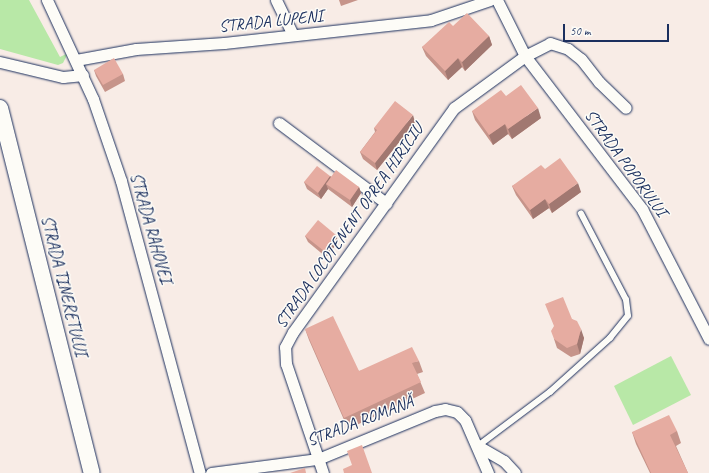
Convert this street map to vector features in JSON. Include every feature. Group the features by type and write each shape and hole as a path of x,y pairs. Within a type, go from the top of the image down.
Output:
{"main road":[{"name":"STRADA TINERETULUI","path":"0,108 92,473"}],"street":[{"name":"STRADA RAHOVEI","path":"47,0 83,74 100,117 125,195 200,473"},
{"path":"276,0 293,35"},
{"name":"STRADA LUPENI","path":"76,60 111,52 431,20 490,0"},
{"name":"STRADA POPORULUI","path":"497,0 525,56 642,209 705,324 709,339"},
{"name":"STRADA POPORULUI","path":"525,56 541,46 550,44 568,49 626,108"},
{"name":"STRADA LOCOTENENT OPREA HIRICIU","path":"323,473 286,364 285,347 293,332 454,108 525,56"},
{"path":"0,62 62,77 83,74"},
{"path":"279,123 386,203"},
{"name":"STRADA ROMANĂ","path":"211,473 318,459 434,411 445,409 457,412 465,420 478,446 488,473"},
{"path":"478,446 504,461 515,473"}],"lane":[{"path":"478,446 550,392 610,338 628,316 626,300 581,214"}],"green space":[{"path":"0,0 29,0 60,57 68,53 63,63 58,65 0,49"},
{"path":"671,356 691,395 633,425 614,386"}],"building":[{"path":"467,13 489,36 462,62 458,58 445,71 422,47 449,22 453,26"},
{"path":"114,58 123,74 103,85 94,70"},
{"path":"521,85 538,108 508,129 505,124 489,135 472,111 501,90 506,96"},
{"path":"395,101 413,115 375,163 360,152 377,130 374,128"},
{"path":"560,158 578,183 549,204 545,199 530,210 512,186 541,165 545,169"},
{"path":"317,166 330,176 318,193 304,182"},
{"path":"336,170 359,187 350,200 326,184"},
{"path":"318,220 336,235 324,251 305,236"},
{"path":"563,297 572,319 577,321 581,329 577,344 567,348 554,339 551,331 554,326 545,304"},
{"path":"333,316 359,371 412,347 419,361 412,363 421,382 344,418 305,329"},
{"path":"669,415 677,431 670,435 688,473 651,473 632,432"},
{"path":"362,445 372,473 344,473 343,469 352,465 347,451"},
{"path":"305,468 306,473 290,473"}]}
